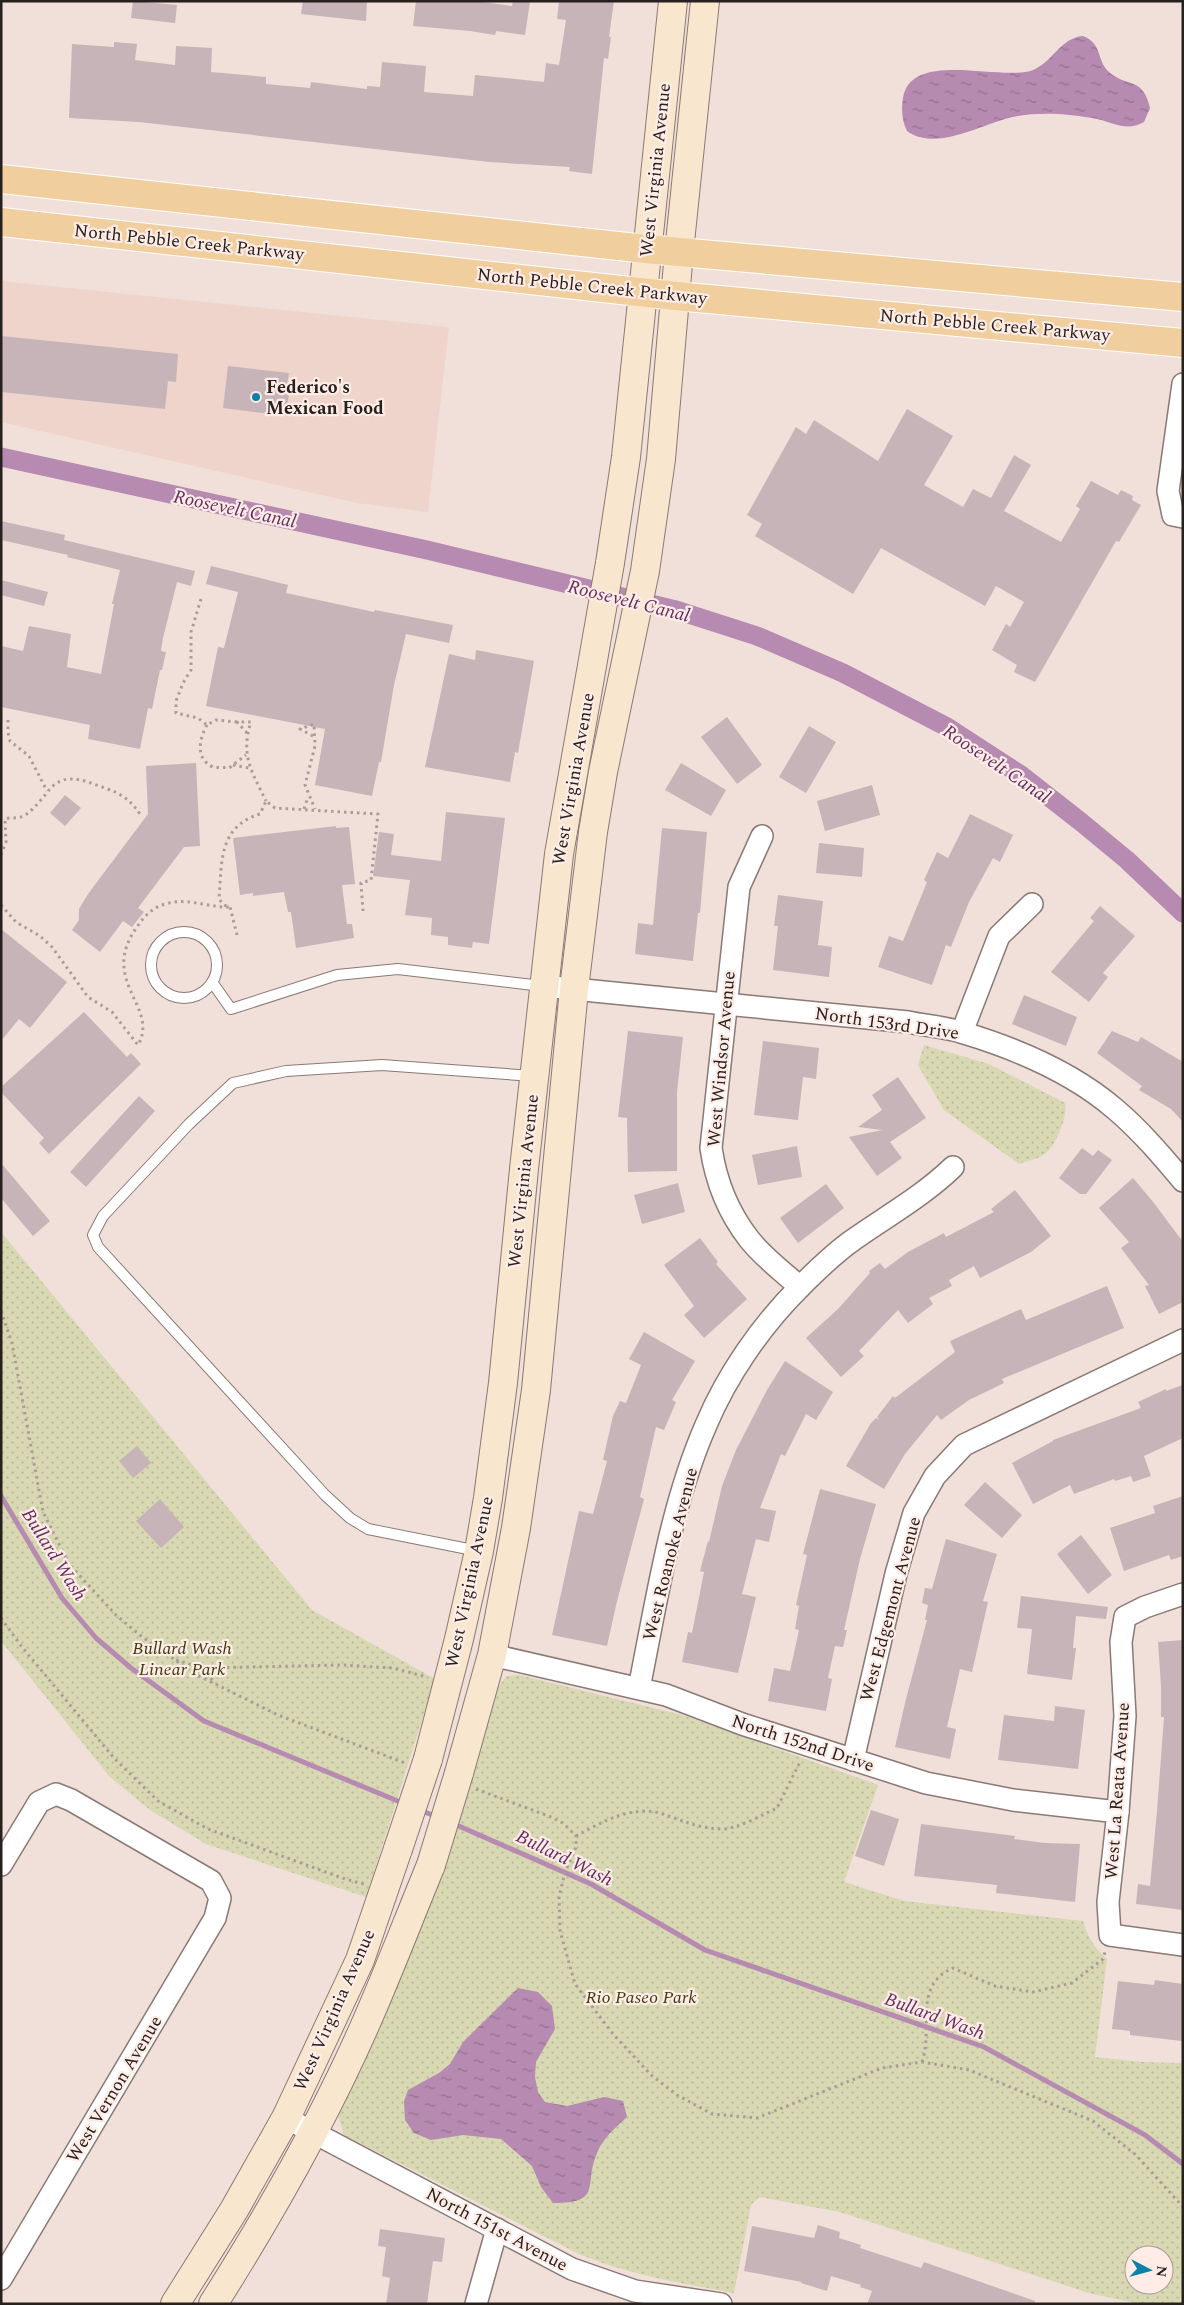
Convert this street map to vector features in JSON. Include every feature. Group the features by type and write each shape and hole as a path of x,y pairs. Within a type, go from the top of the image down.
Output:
{"main road":[{"name":"West Virginia Avenue","path":"175,2304 234,2210 286,2118 360,1960 398,1849 418,1762 448,1682 479,1552 503,1383 543,986 564,818 599,628 626,457 673,1"},
{"name":"West Virginia Avenue","path":"213,2304 264,2225 314,2132 366,2024 465,1780 492,1655 516,1528 536,1390 574,989 593,832 603,772 645,571 661,459 679,252 705,1"},
{"path":"1,179 646,249 1183,297"},
{"name":"North Pebble Creek Parkway","path":"1,222 676,296 1183,343"}],"street":[{"path":"1178,516 1168,491 1183,384"},
{"name":"West Windsor Avenue","path":"762,836 739,887 725,1003 711,1148 715,1176 724,1197 750,1240 800,1287"},
{"path":"962,1032 999,936 1032,904"},
{"name":"North 153rd Drive","path":"543,986 908,1022 962,1032 1027,1055 1073,1080 1115,1108 1157,1150 1183,1181"},
{"name":"West Roanoke Avenue","path":"639,1688 681,1496 706,1425 731,1377 770,1320 800,1287 851,1242 932,1187 953,1167"},
{"name":"West Edgemont Avenue","path":"853,1760 898,1566 914,1513 935,1476 964,1445 1005,1423 1183,1340"},
{"name":"West La Reata Avenue","path":"1110,1935 1108,1902 1118,1812 1125,1716 1121,1642 1125,1617 1145,1607 1183,1594"},
{"name":"North 152nd Drive","path":"492,1655 666,1695 742,1724 926,1783 1014,1800 1118,1812"},
{"name":"West Vernon Avenue","path":"1,1865 39,1802 56,1794 71,1800 211,1881 220,1898 216,1918 1,2278"},
{"path":"1110,1935 1183,1946"},
{"name":"North 151st Avenue","path":"286,2118 572,2269 635,2291 718,2304"},
{"path":"476,2304 498,2229"}],"lane":[{"path":"188,932 198,935 207,941 213,950 216,967 212,982 204,991 194,996 184,998 173,996 163,990 156,982 152,967 154,951 168,936 188,932"},
{"path":"212,982 231,1009 337,975 398,969 543,986"},
{"path":"479,1552 368,1529 350,1518 325,1495 105,1254 98,1246 93,1235 103,1216 189,1124 233,1083 286,1071 382,1065 534,1076"}],"path":[{"path":"200,599 191,632 191,670 182,683 176,701 176,714 198,718 207,726"},
{"path":"8,720 10,741 29,756 47,791"},
{"path":"246,754 229,768 213,767 201,756 199,744 201,735 207,726 216,720 251,722 247,733 246,754 249,768 266,801 275,808 304,808 378,814 371,880 361,883 363,911"},
{"path":"237,722 247,733"},
{"path":"314,736 300,729 314,724 315,746 306,774 305,785 315,809"},
{"path":"233,765 249,768"},
{"path":"1,855 6,842 6,819 22,817 32,810 47,791 65,780 86,780 122,795 136,807 141,816"},
{"path":"304,808 308,796"},
{"path":"213,908 219,898 226,844 233,830 241,823 260,814 266,801"},
{"path":"219,898 224,905 230,908 237,936"},
{"path":"1,905 16,922 40,936 52,947 88,997 112,1012 138,1045 142,1039 143,1024 124,972 124,954 128,939 148,912 170,902 199,903 213,908 230,908"},
{"path":"1,1311 12,1343 43,1512 69,1564 116,1615 173,1659 218,1686 278,1715 418,1762"},
{"path":"1,1618 22,1647 114,1758 158,1801 208,1829 345,1880 384,1888"},
{"path":"173,1659 202,1668 350,1666 393,1668 448,1682"},
{"path":"213,1668 208,1676 218,1686"},
{"path":"576,1836 602,1822 633,1812 661,1813 692,1825 725,1829 757,1817 777,1808 799,1765 806,1745"},
{"path":"465,1780 563,1823 576,1836 576,1847 565,1872 559,1897 560,1931 575,1984 613,2034 651,2075 677,2095 712,2114 757,2118 882,2068 922,2062 969,2070 1093,2121 1136,2155 1183,2207"},
{"path":"922,2062 926,2051 926,1997 940,1974 953,1968 995,1986 1032,1992 1072,1983 1103,1959 1110,1935"}],"shaded area":[{"path":"1,281 449,327 428,512 357,503 1,422"}],"green space":[{"path":"924,1045 989,1064 1065,1103 1060,1132 1052,1147 1042,1156 1019,1164 944,1110 918,1065"},
{"name":"Bullard Wash Linear Park","path":"1,1232 312,1610 435,1679 366,1897 206,1844 150,1810 109,1776 1,1641"},
{"name":"Rio Paseo Park","path":"519,1675 682,1715 878,1785 844,1882 904,1901 1083,1921 1092,1942 1107,1959 1095,2057 1141,2062 1183,2063 1183,2304 1140,2304 1089,2293 840,2212 759,2197 751,2205 734,2293 675,2282 618,2268 581,2255 344,2135 338,2115 342,2102 495,1690 507,1676"}],"water":[{"path":"1083,36 1094,43 1102,62 1109,72 1122,80 1134,84 1143,91 1150,108 1144,122 1138,125 1126,126 1097,119 1062,114 1038,114 1013,117 969,132 942,138 918,137 907,131 902,115 903,98 910,83 922,75 939,71 959,70 1019,73 1033,70 1046,62 1068,41"},
{"path":"518,1988 538,1992 552,2006 555,2029 536,2062 535,2077 538,2092 545,2102 567,2106 604,2097 623,2101 627,2117 610,2134 597,2153 593,2164 589,2190 586,2196 579,2200 553,2203 541,2187 532,2166 501,2139 463,2135 431,2140 414,2133 405,2120 404,2101 408,2090 439,2073 450,2064 463,2042"}],"building":[{"path":"133,1 177,5 175,23 131,18"},
{"path":"303,1 367,1 366,21 301,14"},
{"path":"416,1 476,1 512,6 513,1 530,1 525,35 496,31 495,35 413,26"},
{"path":"559,1 614,1 608,59 604,58 592,174 569,171 570,167 489,162 139,122 69,118 72,44 114,47 114,42 137,44 135,60 175,65 176,46 212,48 211,72 266,77 266,84 310,88 311,82 367,89 367,86 380,87 382,62 426,66 424,92 473,96 475,75 544,82 546,63 559,65 566,20 557,19"},
{"path":"1,336 178,354 176,382 168,381 165,409 1,392"},
{"name":"Federico's Mexican Food","path":"228,366 289,373 287,385 290,385 286,416 223,408"},
{"path":"907,409 953,436 924,485 963,507 973,489 991,498 1014,455 1031,465 1004,511 1061,542 1080,509 1076,506 1091,481 1118,495 1121,490 1133,496 1132,500 1141,505 1119,542 1116,541 1035,682 1014,672 1017,665 992,650 1006,624 1010,627 1024,602 996,586 985,606 881,548 853,594 755,536 762,524 747,515 796,427 806,434 814,420 878,461"},
{"path":"1,521 65,535 64,540 195,571 191,586 177,582 163,638 161,651 166,652 162,670 160,670 152,709 148,708 140,749 88,739 90,725 1,707 1,646 23,651 29,626 71,634 67,667 101,674 114,604 112,604 120,570 67,557 68,555 1,540"},
{"path":"211,566 288,585 286,593 374,612 375,610 453,625 449,643 406,634 394,685 381,762 379,762 372,796 315,785 325,729 206,706 218,647 224,648 238,592 206,584"},
{"path":"1,580 48,592 44,606 1,595"},
{"path":"476,650 534,661 518,753 515,752 510,782 425,767 449,654 475,660"},
{"path":"727,717 762,765 737,784 701,737"},
{"path":"809,726 836,742 806,793 779,777"},
{"path":"196,763 200,846 184,847 138,908 144,912 132,927 123,921 100,952 72,930 79,920 79,909 88,894 148,814 146,766"},
{"path":"681,763 726,790 711,816 665,790"},
{"path":"872,785 880,815 825,831 817,801"},
{"path":"65,795 81,808 65,826 50,813"},
{"path":"446,812 505,818 489,944 473,942 472,948 448,945 448,937 431,935 432,918 405,915 410,880 373,876 379,832 394,834 391,855 441,861"},
{"path":"970,814 1013,835 1000,862 993,858 969,902 951,947 946,945 932,985 878,967 889,936 903,941 927,882 924,880 937,852 948,858"},
{"path":"336,826 336,828 349,827 355,884 342,885 347,924 352,924 354,938 296,948 291,912 288,912 284,892 253,896 253,893 240,895 233,838"},
{"path":"662,828 707,832 700,913 698,913 693,961 635,954 638,923 653,925"},
{"path":"819,843 864,848 862,877 816,873"},
{"path":"778,895 823,901 818,945 832,947 829,977 773,970 778,926 774,926"},
{"path":"1100,906 1135,936 1103,973 1108,977 1089,1002 1051,972 1094,921 1090,918"},
{"path":"1,929 67,982 30,1028 19,1019 1,1041"},
{"path":"1024,995 1077,1017 1066,1046 1012,1024"},
{"path":"84,1012 127,1057 131,1053 141,1064 49,1154 39,1143 44,1138 1,1092 1,1087"},
{"path":"628,1031 683,1037 677,1092 677,1171 628,1172 627,1118 618,1117"},
{"path":"1112,1031 1138,1042 1141,1037 1183,1062 1183,1122 1171,1109 1139,1090 1142,1086 1097,1053"},
{"path":"763,1041 819,1048 816,1079 803,1077 798,1120 754,1115"},
{"path":"898,1077 926,1118 890,1142 902,1158 877,1176 849,1137 882,1130 858,1127 882,1110 872,1095"},
{"path":"139,1096 155,1111 86,1187 70,1172"},
{"path":"797,1146 802,1177 758,1185 752,1155"},
{"path":"1082,1148 1093,1156 1098,1150 1112,1160 1086,1194 1080,1194 1059,1178"},
{"path":"1,1163 50,1221 33,1236 1,1198"},
{"path":"1133,1178 1183,1242 1183,1302 1159,1314 1145,1286 1149,1285 1121,1248 1129,1242 1099,1208"},
{"path":"678,1183 685,1212 642,1224 634,1195"},
{"path":"826,1184 844,1208 798,1243 780,1218"},
{"path":"1015,1190 1051,1236 1031,1252 980,1278 974,1266 949,1280 952,1286 929,1298 933,1304 908,1323 898,1310 859,1351 864,1356 841,1377 806,1338 838,1309 870,1273 869,1271 880,1263 885,1269 908,1252 944,1233 946,1237 994,1212 991,1209"},
{"path":"700,1238 718,1262 716,1264 747,1299 704,1338 684,1315 694,1306 664,1265"},
{"path":"1107,1286 1124,1328 1002,1379 1004,1383 969,1400 941,1420 937,1415 905,1454 884,1489 846,1466 871,1423 876,1418 880,1420 877,1417 893,1396 895,1398 955,1352 950,1341 1021,1309 1026,1320"},
{"path":"644,1332 695,1361 672,1400 676,1402 664,1430 656,1427 640,1497 644,1499 607,1646 552,1635 579,1511 593,1514 607,1461 603,1460 613,1416 620,1401 626,1403 641,1365 629,1359"},
{"path":"785,1361 833,1392 816,1420 806,1414 785,1456 781,1454 760,1508 776,1511 769,1542 756,1539 742,1594 756,1597 738,1673 682,1662 688,1632 692,1633 704,1572 700,1571 722,1486 736,1450 767,1390"},
{"path":"1183,1385 1183,1438 1144,1456 1151,1476 1133,1482 1131,1476 1115,1481 1114,1479 1074,1494 1070,1485 1033,1504 1012,1463 1053,1440 1141,1408 1138,1402 1166,1389 1166,1391"},
{"path":"137,1446 151,1463 133,1478 119,1461"},
{"path":"985,1482 1022,1515 1002,1538 964,1505"},
{"path":"820,1489 876,1504 860,1559 844,1630 847,1630 843,1647 835,1646 828,1678 832,1679 826,1711 768,1701 774,1668 790,1671 799,1630 795,1629 799,1606 796,1605 807,1555 803,1554"},
{"path":"1183,1496 1183,1556 1171,1560 1169,1555 1124,1571 1110,1528 1155,1513 1153,1506"},
{"path":"160,1499 184,1527 161,1548 136,1521"},
{"path":"1081,1535 1112,1575 1088,1594 1057,1554"},
{"path":"946,1539 997,1554 983,1601 988,1602 972,1672 960,1669 947,1727 956,1729 950,1759 895,1747 927,1620 925,1620 928,1605 922,1603 925,1588 932,1589"},
{"path":"1021,1596 1108,1607 1106,1619 1076,1616 1073,1648 1076,1648 1072,1680 1027,1674 1032,1629 1017,1628"},
{"path":"1183,1640 1183,1910 1136,1904 1138,1884 1150,1886 1157,1811 1164,1717 1161,1717 1158,1642"},
{"path":"1055,1706 1085,1710 1078,1769 998,1760 1004,1715 1054,1721"},
{"path":"871,1810 899,1819 884,1866 855,1856"},
{"path":"921,1824 1015,1836 1014,1839 1045,1843 1080,1844 1075,1902 996,1893 997,1885 914,1876"},
{"path":"1155,1980 1183,1984 1182,2041 1130,2035 1130,2031 1112,2029 1118,1981 1154,1985"},
{"path":"818,2225 840,2232 839,2238 861,2245 860,2248 921,2268 924,2262 1035,2301 1035,2304 867,2304 872,2291 860,2287 861,2285 831,2276 827,2291 802,2282 744,2271 752,2226 814,2238"},
{"path":"380,2229 445,2238 442,2262 433,2261 427,2304 386,2304 390,2278 382,2276 386,2247 378,2246"}],"waterway":[{"name":"Roosevelt Canal","path":"1,457 427,550 676,610 757,636 843,673 947,727 1021,775 1127,860 1183,913"},
{"name":"Bullard Wash","path":"1,1496 62,1598 96,1638 131,1668 204,1721 405,1804"},
{"name":"Bullard Wash","path":"420,1810 437,1817"},
{"name":"Bullard Wash","path":"452,1823 591,1884 705,1950 984,2047 1145,2135 1183,2164"}],"place":[{"name":"Federico's Mexican Food","path":"256,397"}]}
